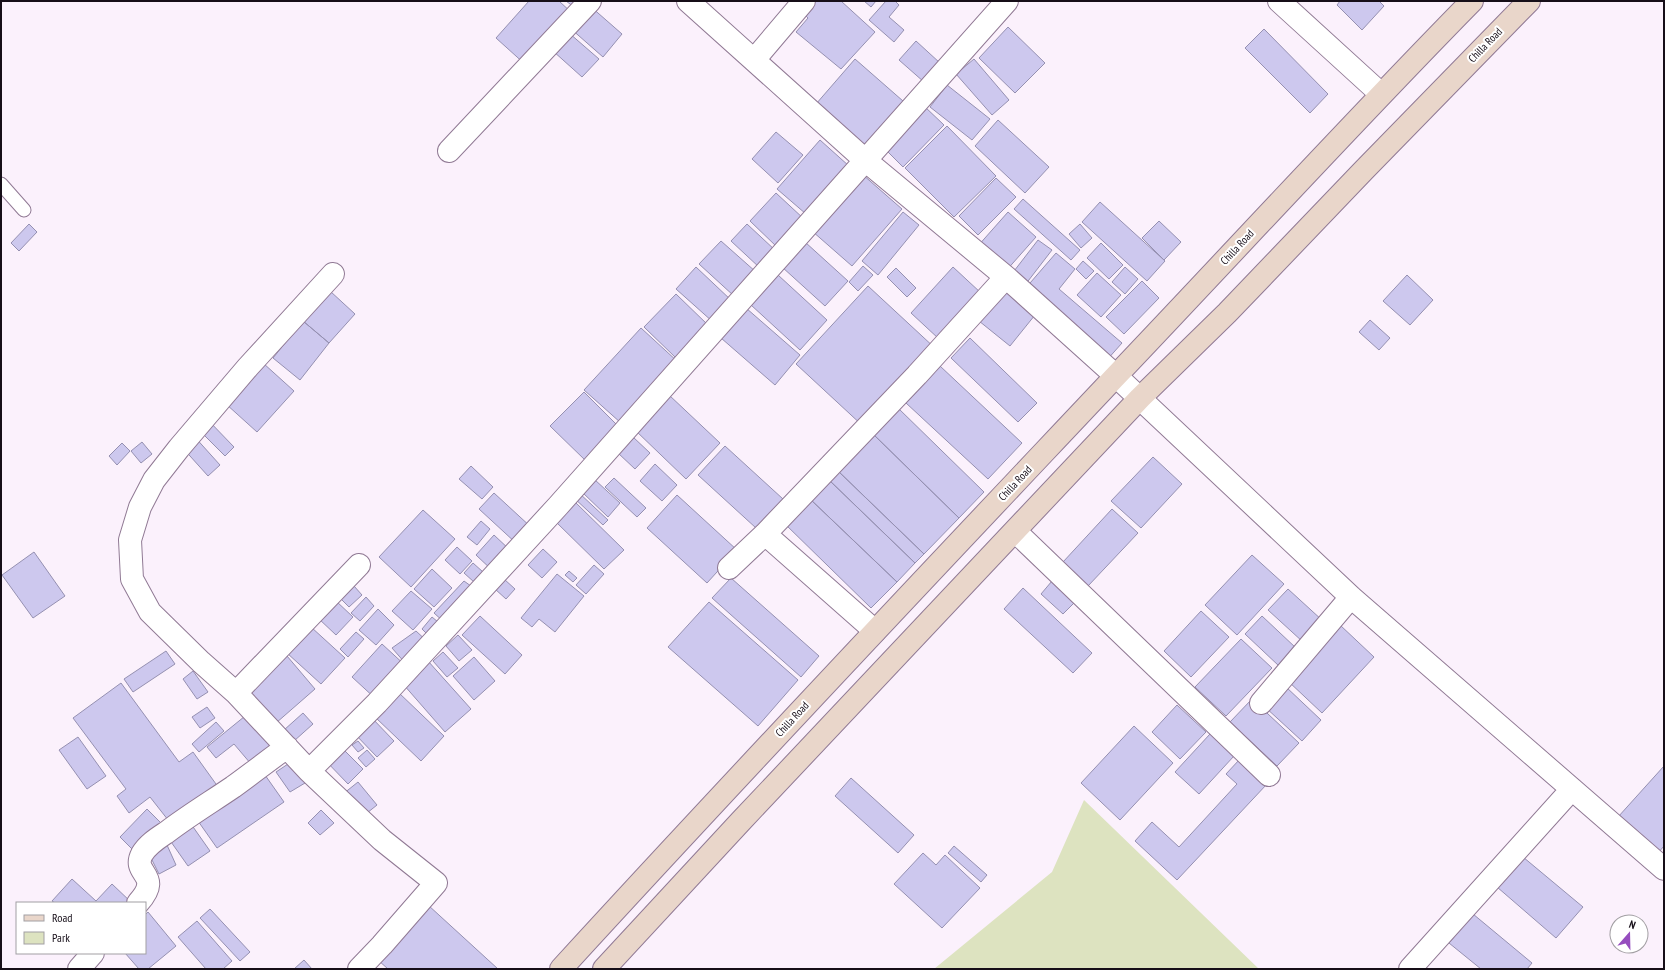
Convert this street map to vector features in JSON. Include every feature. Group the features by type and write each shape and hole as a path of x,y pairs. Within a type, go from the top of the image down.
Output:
{"main road":[{"name":"Chilla Road","path":"561,969 708,809 875,631 1381,94 1472,1"},
{"name":"Chilla Road","path":"604,969 741,821 1016,532 1140,398 1226,313 1529,1"}],"street":[{"path":"449,151 590,1"},
{"path":"688,1 865,160 1006,277 1140,398 1351,597 1664,869"},
{"path":"754,60 804,1"},
{"path":"309,771 377,703 563,500 734,310 1007,1"},
{"path":"1280,1 1381,94"},
{"path":"333,274 248,367 154,480 140,507 130,540 132,579 150,612 201,662 236,693 309,771 382,840 436,883 359,969"},
{"path":"729,568 764,534 918,375 1006,277"},
{"path":"1016,532 1269,775"},
{"path":"764,534 875,631"},
{"path":"236,693 359,565"},
{"path":"1261,703 1351,597"},
{"path":"139,902 149,889 149,881 140,866 142,855 150,845 194,812 232,788 287,747"},
{"path":"1410,969 1572,789"},
{"path":"79,969 92,954"}],"lane":[{"path":"1,184 24,210"}],"green space":[{"path":"1084,800 1259,969 934,969 1052,872"}],"building":[{"path":"529,1 559,1 573,14 527,66 496,38"},
{"path":"566,1 579,1 574,7"},
{"path":"809,1 841,1 875,32 841,69 796,32 808,18 801,11"},
{"path":"864,1 876,1 871,7"},
{"path":"886,1 895,1 899,5 889,17 904,30 894,42 869,20"},
{"path":"1340,1 1379,1 1384,6 1362,30 1337,5"},
{"path":"590,6 622,34 603,57 570,28"},
{"path":"1008,27 1045,63 1015,93 979,58"},
{"path":"1264,29 1328,94 1310,113 1245,48"},
{"path":"569,33 599,59 582,77 553,51"},
{"path":"916,41 940,63 924,82 899,60"},
{"path":"855,59 903,101 864,146 816,104"},
{"path":"974,59 1009,100 992,115 956,74"},
{"path":"947,85 990,119 972,140 930,107"},
{"path":"924,106 944,125 903,167 884,148"},
{"path":"998,120 1049,167 1025,193 975,146"},
{"path":"947,126 996,176 954,217 905,168"},
{"path":"776,132 803,155 778,183 752,159"},
{"path":"820,140 849,166 806,214 777,189"},
{"path":"862,174 902,209 852,266 812,231"},
{"path":"996,178 1016,197 978,235 959,216"},
{"path":"776,193 804,219 777,247 750,221"},
{"path":"1023,199 1080,250 1071,260 1014,209"},
{"path":"1100,202 1165,261 1147,281 1082,222"},
{"path":"903,212 919,225 878,275 862,261"},
{"path":"1008,212 1036,237 1005,272 977,247"},
{"path":"1159,221 1181,242 1164,260 1142,238"},
{"path":"29,224 37,232 19,251 11,243"},
{"path":"747,224 776,251 760,268 731,241"},
{"path":"1080,224 1092,238 1081,248 1069,234"},
{"path":"1038,240 1052,250 1025,285 1011,275"},
{"path":"721,241 756,272 734,296 699,264"},
{"path":"805,242 848,281 825,306 782,267"},
{"path":"1101,243 1123,265 1109,279 1087,258"},
{"path":"1056,253 1075,269 1059,289 1122,343 1106,361 1024,290"},
{"path":"1083,261 1094,271 1086,279 1076,269"},
{"path":"863,266 873,275 858,291 849,282"},
{"path":"696,267 732,301 713,322 676,289"},
{"path":"953,267 981,293 939,339 911,313"},
{"path":"1125,267 1138,279 1125,294 1112,282"},
{"path":"896,268 916,288 907,297 887,277"},
{"path":"1097,273 1121,295 1101,317 1077,295"},
{"path":"778,275 827,320 800,350 751,305"},
{"path":"1407,275 1433,300 1410,325 1383,301"},
{"path":"1142,281 1159,298 1124,334 1106,317"},
{"path":"868,286 936,349 864,427 796,364"},
{"path":"1004,290 1039,310 1010,346 979,321"},
{"path":"330,291 355,314 329,343 303,321"},
{"path":"676,294 708,325 676,358 644,327"},
{"path":"746,308 800,355 775,385 721,338"},
{"path":"1370,320 1390,338 1379,350 1359,332"},
{"path":"303,321 329,343 300,380 273,358"},
{"path":"641,328 678,362 621,423 584,390"},
{"path":"970,338 1037,403 1018,422 951,358"},
{"path":"263,363 294,391 257,432 226,404"},
{"path":"940,366 1022,443 988,479 906,403"},
{"path":"584,392 619,427 586,461 550,426"},
{"path":"669,395 720,443 686,479 635,430"},
{"path":"897,407 984,492 959,518 872,433"},
{"path":"206,418 234,447 225,456 196,427"},
{"path":"872,433 959,518 924,554 836,469"},
{"path":"193,435 220,465 208,476 181,446"},
{"path":"633,437 650,453 635,469 618,453"},
{"path":"142,442 152,454 141,463 131,451"},
{"path":"122,443 130,451 117,465 109,456"},
{"path":"725,446 783,499 756,528 698,475"},
{"path":"1153,457 1182,484 1141,528 1111,501"},
{"path":"655,464 677,485 662,501 640,481"},
{"path":"471,466 493,487 482,499 459,479"},
{"path":"836,469 924,554 915,563 828,479"},
{"path":"614,478 646,508 637,517 605,487"},
{"path":"594,479 620,503 608,517 582,492"},
{"path":"828,479 915,563 897,582 809,498"},
{"path":"578,492 608,520 603,525 573,497"},
{"path":"494,493 532,528 517,544 479,509"},
{"path":"677,495 737,550 707,583 647,528"},
{"path":"809,498 897,582 871,608 784,523"},
{"path":"574,501 624,550 604,569 555,521"},
{"path":"1112,509 1138,533 1088,586 1063,562"},
{"path":"423,510 455,539 411,587 379,557"},
{"path":"481,521 490,529 477,545 467,537"},
{"path":"494,535 511,551 493,571 476,555"},
{"path":"457,547 472,561 460,574 445,560"},
{"path":"543,549 557,562 542,578 528,565"},
{"path":"34,552 65,596 33,618 2,575"},
{"path":"1252,555 1284,584 1237,635 1205,605"},
{"path":"473,563 483,572 474,582 464,573"},
{"path":"594,565 604,574 586,594 576,585"},
{"path":"432,569 452,588 434,607 414,589"},
{"path":"569,571 577,578 573,582 565,575"},
{"path":"557,574 584,596 555,632 539,619 532,627 521,618"},
{"path":"731,578 819,656 801,677 712,598"},
{"path":"504,579 515,589 506,599 495,589"},
{"path":"464,581 475,589 444,622 434,613"},
{"path":"1052,581 1075,602 1063,614 1041,594"},
{"path":"354,586 362,595 349,607 340,598"},
{"path":"1023,588 1092,653 1073,673 1004,609"},
{"path":"1288,589 1323,621 1303,642 1268,610"},
{"path":"411,591 432,609 413,630 392,611"},
{"path":"366,597 374,606 360,621 351,613"},
{"path":"335,600 353,617 336,635 318,618"},
{"path":"709,602 798,680 758,726 668,647"},
{"path":"378,609 394,625 376,645 359,630"},
{"path":"1201,611 1229,637 1191,677 1164,651"},
{"path":"480,616 522,655 505,674 462,635"},
{"path":"1262,616 1296,648 1279,666 1245,634"},
{"path":"432,617 444,627 433,640 422,629"},
{"path":"1340,625 1374,657 1322,713 1288,681"},
{"path":"311,627 345,658 321,684 287,653"},
{"path":"416,631 429,643 406,664 392,648"},
{"path":"356,632 364,639 348,657 340,649"},
{"path":"458,635 472,650 459,661 446,646"},
{"path":"1241,639 1272,668 1226,716 1195,687"},
{"path":"382,644 407,667 377,700 352,677"},
{"path":"166,651 175,664 133,692 124,679"},
{"path":"443,652 458,668 447,677 433,661"},
{"path":"287,656 315,689 276,723 248,690"},
{"path":"474,657 495,681 474,700 453,676"},
{"path":"428,661 471,709 445,732 403,684"},
{"path":"193,671 208,692 197,699 183,679"},
{"path":"121,683 179,762 193,752 221,791 172,825 150,797 129,813 117,796 126,789 73,718"},
{"path":"1285,686 1321,720 1302,741 1265,707"},
{"path":"398,692 444,736 421,761 375,717"},
{"path":"1252,699 1299,743 1277,766 1230,722"},
{"path":"1177,705 1206,732 1180,759 1152,732"},
{"path":"207,707 215,718 200,728 192,717"},
{"path":"250,712 276,744 251,764 234,744 216,758 207,747"},
{"path":"303,713 313,724 294,741 284,730"},
{"path":"370,716 394,741 377,757 353,732"},
{"path":"216,722 224,731 199,752 192,744"},
{"path":"1134,726 1173,763 1120,820 1081,783"},
{"path":"1210,734 1234,756 1199,794 1175,772"},
{"path":"78,737 106,776 87,789 59,750"},
{"path":"358,741 364,748 358,752 352,745"},
{"path":"339,745 363,769 348,784 324,759"},
{"path":"367,750 375,759 366,767 358,758"},
{"path":"1240,759 1267,784 1177,880 1135,841 1152,822 1179,847 1237,784 1226,774"},
{"path":"291,762 305,783 290,792 276,772"},
{"path":"1664,766 1664,846 1658,853 1618,817"},
{"path":"265,775 284,802 217,848 198,821"},
{"path":"851,778 914,835 898,853 835,796"},
{"path":"358,782 377,805 362,817 343,794"},
{"path":"147,809 161,823 134,851 120,837"},
{"path":"321,810 334,823 320,835 308,823"},
{"path":"191,824 210,851 188,866 169,839"},
{"path":"167,845 176,865 159,874 149,854"},
{"path":"954,846 987,875 981,882 948,853"},
{"path":"923,853 936,865 945,855 980,888 942,928 894,884"},
{"path":"1523,857 1583,907 1556,938 1497,887"},
{"path":"72,879 96,901 112,884 131,902 54,902 52,901"},
{"path":"428,905 498,969 388,969 378,960"},
{"path":"210,909 250,952 240,961 200,918"},
{"path":"148,912 176,946 148,969 139,969 126,954 146,954 146,914"},
{"path":"1473,914 1532,963 1527,969 1481,969 1449,943"},
{"path":"197,921 232,961 223,969 206,969 178,937"},
{"path":"304,960 312,969 294,969"}]}
